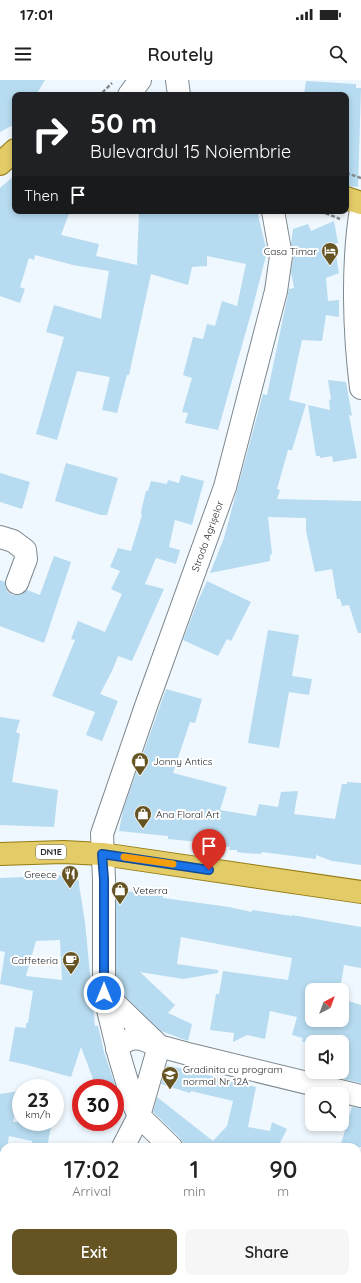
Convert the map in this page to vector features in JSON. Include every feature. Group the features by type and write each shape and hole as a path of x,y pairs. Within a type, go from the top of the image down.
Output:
{"main road":[{"path":"0,164 12,153"},
{"path":"349,199 361,203"},
{"name":"DN1E","path":"0,854 63,852 102,854 361,892"}],"street":[{"path":"132,92 140,80"},
{"path":"177,80 179,92"},
{"path":"361,209 358,227 356,283 357,359 361,388"},
{"name":"Strada Agrișelor","path":"139,1116 134,1105 117,1049 104,993 104,879 102,834 227,479 276,290 281,256 274,214"},
{"path":"0,537 13,541 25,550 26,559 18,582"},
{"path":"104,993 159,1046"},
{"path":"117,1049 124,1042 133,1038 142,1039 159,1046 361,1096"},
{"path":"125,1143 139,1116 159,1046"},
{"path":"139,1116 168,1143"}],"path":[{"path":"103,92 115,80"},
{"path":"349,174 361,178"}],"building":[{"path":"0,80 45,80 38,92 12,92 12,126 0,132"},
{"path":"306,81 356,84 356,88 361,88 358,187 349,186 349,92 304,92"},
{"path":"12,178 12,214 69,214 61,235 99,244 96,256 137,265 139,214 258,214 267,252 218,430 185,423 188,413 182,412 192,378 183,375 193,337 203,339 207,324 215,326 222,301 237,306 246,264 207,256 207,266 192,267 188,285 151,274 129,375 127,375 117,413 102,410 110,377 77,371 57,440 36,434 64,337 46,332 54,305 101,319 109,271 73,265 35,255 34,260 29,258 20,287 25,289 20,303 0,296 0,188"},
{"path":"334,221 338,243 334,244 339,273 326,278 328,301 339,300 339,317 326,315 322,341 302,340 289,400 306,404 292,450 288,450 277,489 280,490 277,499 361,501 361,633 358,633 349,605 342,606 340,599 337,599 332,569 315,572 306,531 306,518 268,517 272,554 270,555 270,561 210,573 224,538 263,394 267,395 289,289 294,288 291,272 293,258 291,244 293,229 308,224 311,231"},
{"path":"328,380 346,382 352,416 349,415 357,458 333,462 332,456 320,458 320,456 316,456 308,405 330,410 329,400 331,399"},
{"path":"66,463 118,478 107,515 101,515 55,501"},
{"path":"0,473 30,482 22,509 0,502"},
{"path":"181,475 204,481 192,525 175,520 169,547 180,550 176,564 156,558 145,584 164,589 132,661 118,656 100,694 118,701 102,741 86,735 95,712 52,696 75,640 71,639 78,621 105,632 122,594 111,589 120,571 110,567 118,548 131,551 142,515 142,507 146,491 148,491 151,481 167,484 168,480 179,483"},
{"path":"54,556 71,562 44,643 0,626 0,580 5,582 7,591 12,595 19,595 27,590 40,595"},
{"path":"207,581 251,602 231,641 227,639 218,656 183,640"},
{"path":"268,630 299,635 292,676 312,679 309,695 289,692 279,748 248,743"},
{"path":"166,689 202,699 195,723 190,722 173,773 227,787 220,810 256,816 259,804 278,807 281,792 298,791 294,814 335,819 342,784 347,784 347,782 361,783 361,865 332,861 316,855 316,859 262,852 261,854 244,853 237,852 237,850 229,850 230,847 219,846 219,844 168,839 168,836 119,831 123,810"},
{"path":"0,717 20,720 16,732 20,734 12,782 58,790 54,827 0,825"},
{"path":"70,875 79,881 85,922 95,1026 98,1026 104,1052 113,1079 93,1079 81,1047 71,1077 9,1061 15,1027 26,1028 26,1023 28,1023 33,991 0,984 5,952 0,951 0,878","holes":["60,940 62,980 26,976 36,941"]},
{"path":"119,890 163,896 163,898 229,907 252,912 252,910 292,915 361,927 361,968 344,965 341,983 305,983 305,1027 349,1027 349,1001 361,1005 361,1083 342,1079 349,1079 349,1035 305,1035 305,1042 302,1042 303,1038 292,1035 297,1017 270,1011 265,1039 247,1035 233,1042 234,1033 210,1030 216,994 219,994 223,971 288,980 292,958 181,937 177,964 218,970 218,973 183,979 140,972 175,1005 168,1013 192,1024 188,1041 161,1031 116,988 116,892"},
{"path":"167,1065 256,1087 248,1127 270,1131 272,1122 287,1129 280,1143 183,1143 180,1138 153,1112 157,1097 213,1141 227,1126 233,1101 191,1091 190,1093 161,1084"},
{"path":"12,1092 12,1131 50,1131 48,1143 32,1143 32,1141 9,1136 8,1143 0,1143 0,1094"},
{"path":"352,1107 361,1108 361,1143 341,1143 345,1131 349,1131 349,1117"}],"slow traffic":[{"path":"124,857 173,864"}],"place":[{"name":"Casa Timar","path":"330,266"},
{"name":"Jonny Antics","path":"140,776"},
{"name":"Ana Floral Art","path":"143,829"},
{"name":"Greece","path":"70,889"},
{"name":"Veterra","path":"120,905"},
{"name":"Caffeteria","path":"71,975"},
{"name":"Gradinita cu program normal Nr 12A","path":"170,1090"}],"route":[{"path":"104,993 104,879 102,854 209,870"}]}
